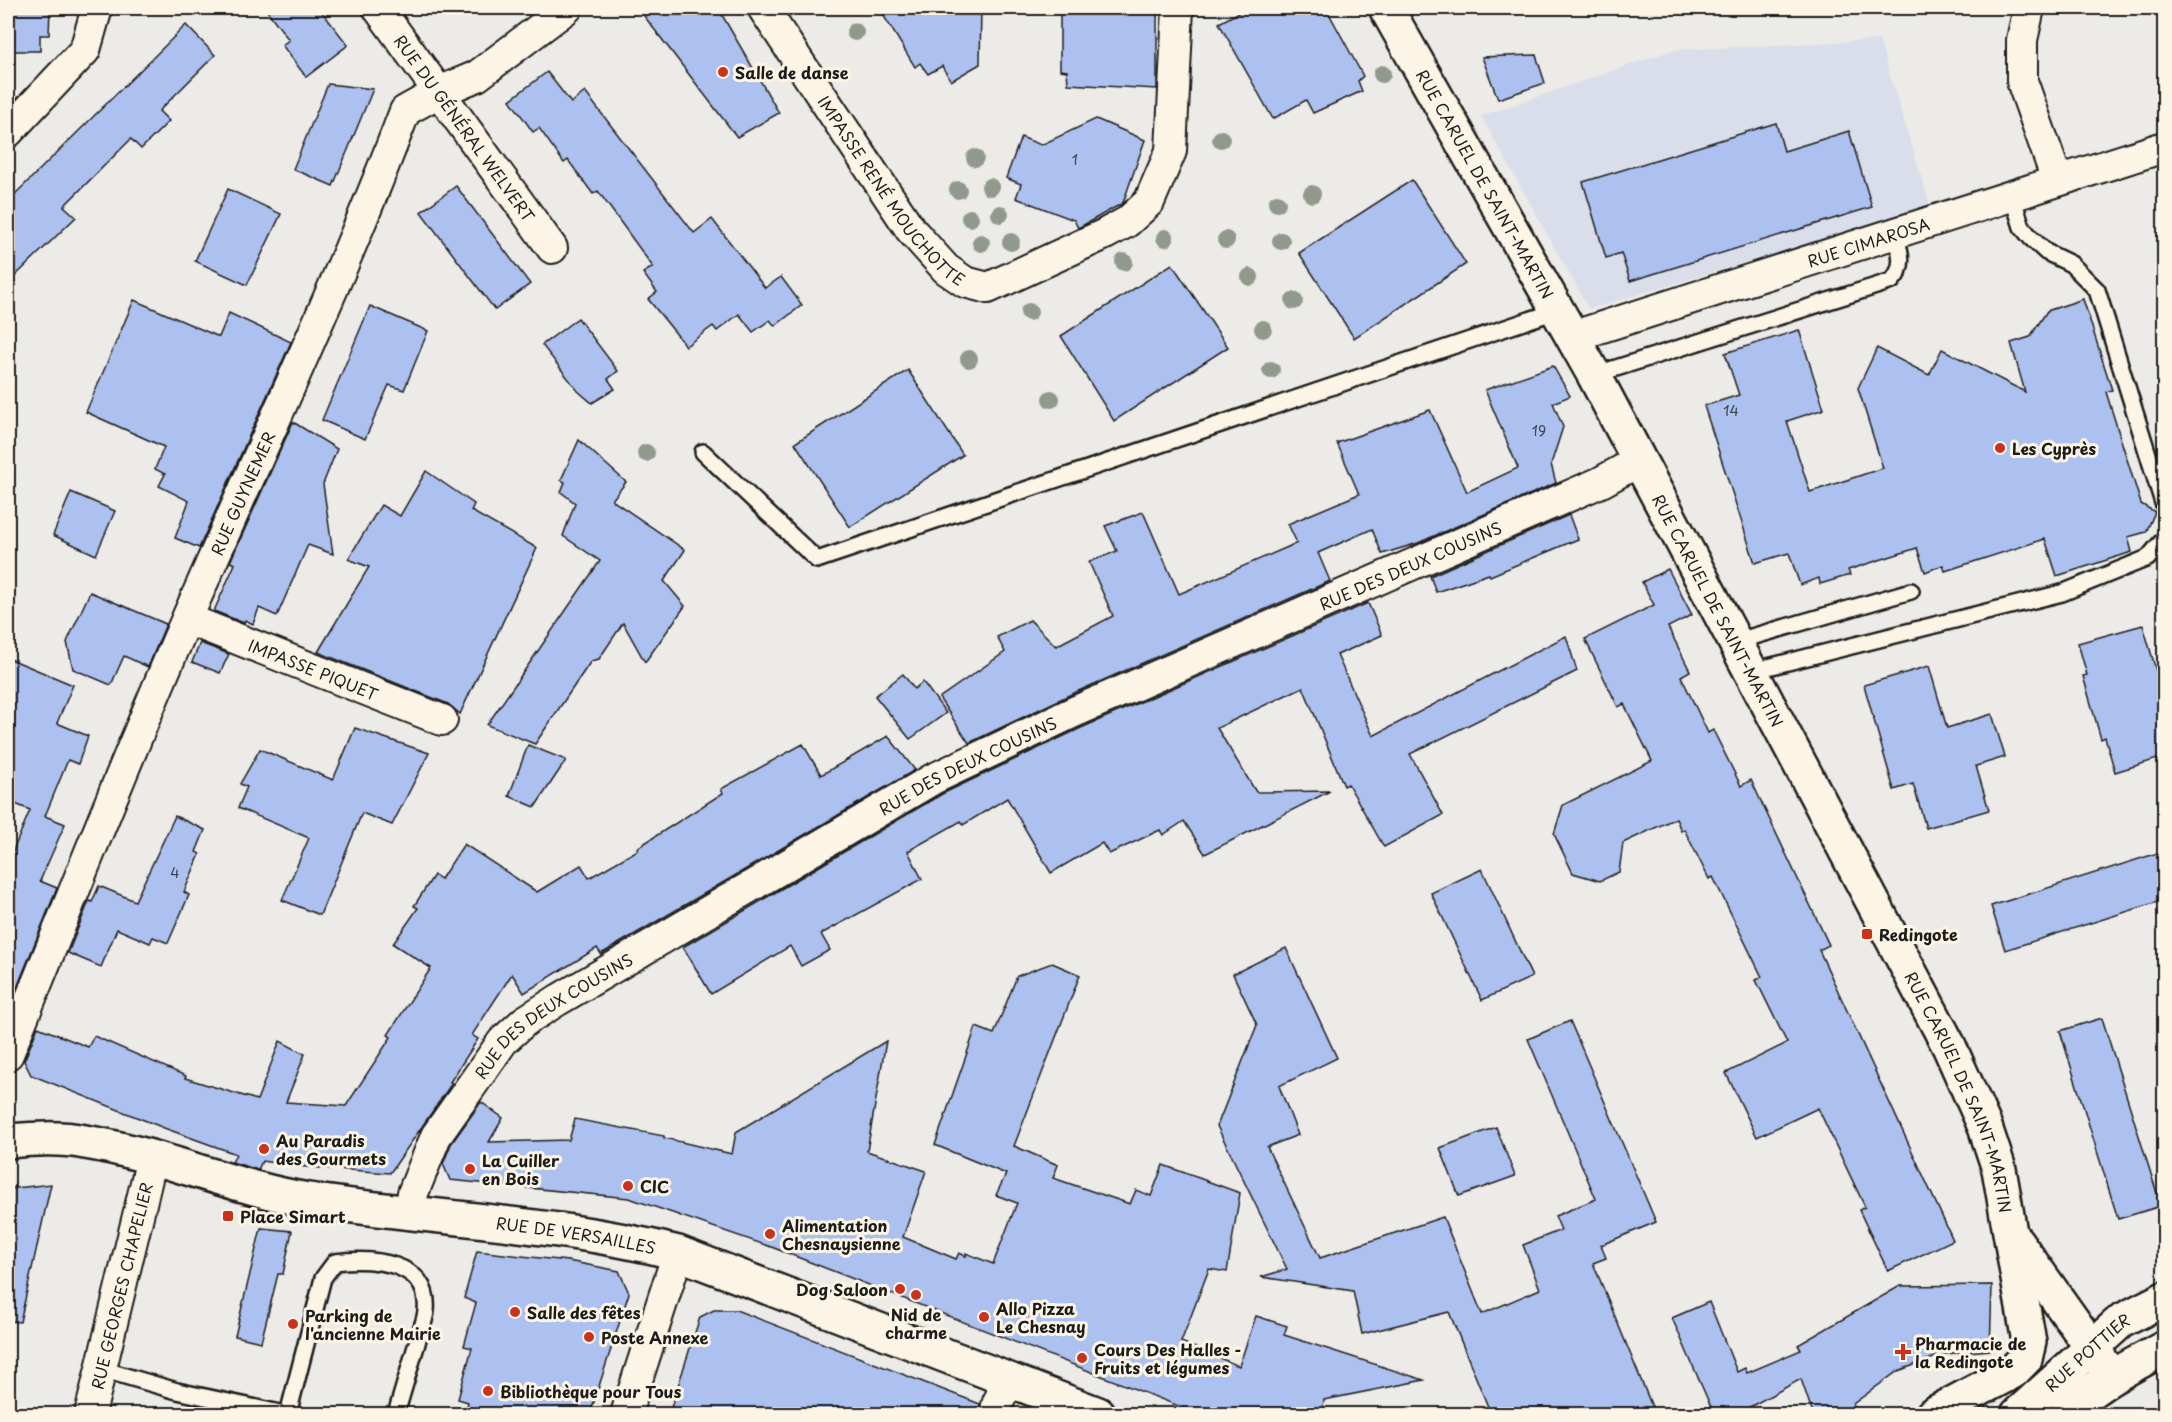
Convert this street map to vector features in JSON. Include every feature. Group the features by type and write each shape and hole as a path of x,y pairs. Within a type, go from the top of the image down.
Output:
{"street":[{"path":"8,132 85,50 97,8"},
{"name":"RUE DU GÉNÉRAL WELVERT","path":"378,8 441,91 552,248"},
{"name":"RUE GUYNEMER","path":"8,1054 187,619 377,185 405,111 441,91 477,76 567,8"},
{"name":"IMPASSE RENÉ MOUCHOTTE","path":"763,8 911,230 946,269 965,282 988,288 1063,255 1127,222 1149,202 1172,151 1178,8"},
{"name":"RUE CARUEL DE SAINT-MARTIN","path":"1386,8 1594,375 1950,1046 1985,1127 1999,1169 2029,1342 2025,1359 2012,1372 1933,1414"},
{"path":"2029,8 2022,40 2022,81 2057,180"},
{"name":"RUE CIMAROSA","path":"1564,324 1600,326 2164,147"},
{"name":"RUE DES DEUX COUSINS","path":"410,1212 412,1193 436,1136 503,1041 525,1021 933,779 1074,712 1601,482 1640,461"},
{"name":"IMPASSE PIQUET","path":"187,619 442,720"},
{"name":"RUE DE VERSAILLES","path":"19,1140 85,1142 153,1158 255,1189 298,1198 566,1229 623,1239 678,1253 1009,1382 1098,1414"},
{"name":"RUE GEORGES CHAPELIER","path":"90,1414 153,1158"},
{"name":"RUE CARUEL DE SAINT-MARTIN","path":"2009,1232 2091,1347 2121,1372"},
{"path":"626,1414 678,1253"},
{"name":"RUE POTTIER","path":"2018,1414 2121,1321 2164,1299"},
{"name":"RUE POTTIER","path":"2066,1414 2078,1401 2121,1372 2164,1348"},
{"path":"2088,1414 2121,1372"},
{"path":"995,1414 998,1402 1009,1382"}],"lane":[{"path":"2012,196 2022,227 2031,238 2046,252 2071,264 2097,290 2164,506"},
{"path":"1594,375 1892,280 1900,273 1902,257 1895,233"},
{"path":"703,452 817,560 1564,324"},
{"path":"1753,675 1767,667 2062,593 2148,558 2164,539"},
{"path":"1734,642 1911,591"},
{"path":"101,1369 177,1391 287,1414 323,1278 335,1262 358,1259 401,1267 414,1275 423,1290 426,1311 396,1414"}],"shaded area":[{"path":"1879,40 1931,208 1589,309 1481,116 1673,50"}],"building":[{"path":"8,8 50,8 49,35 40,35 40,51 8,51"},
{"path":"265,8 319,8 348,45 306,77 282,45 289,40"},
{"name":"Salle de danse","path":"638,8 718,8 779,113 737,137"},
{"path":"879,8 981,8 980,64 951,81 942,66 928,74 920,63 915,67"},
{"path":"1060,8 1157,8 1157,89 1068,84 1067,71 1060,70"},
{"path":"1247,8 1326,8 1363,76 1358,81 1362,91 1313,113 1306,100 1273,119 1219,23"},
{"path":"186,25 215,55 159,111 169,121 141,149 131,139 64,206 76,217 8,283 8,201"},
{"path":"1536,55 1545,83 1498,99 1482,57"},
{"path":"547,72 571,103 585,92 694,233 712,219 765,288 781,277 802,305 775,326 770,320 753,332 739,314 717,331 713,326 686,346 648,299 657,292 643,273 653,267 598,191 593,194 568,160 564,163 539,128 533,132 510,100"},
{"path":"328,84 373,89 333,186 293,169"},
{"path":"1096,119 1145,140 1123,203 1078,228 1074,220 1016,198 1021,184 1006,178 1021,137 1041,145"},
{"path":"1776,123 1784,151 1849,131 1872,207 1630,281 1621,253 1606,258 1583,182"},
{"path":"1412,180 1466,264 1354,338 1299,253"},
{"path":"456,186 530,284 495,310 421,212"},
{"path":"228,189 281,214 247,285 195,261"},
{"path":"1172,264 1228,347 1114,421 1061,336"},
{"name":"Les Cyprès","path":"2083,299 2112,390 2106,392 2141,504 2155,512 2146,532 2128,537 2132,552 2057,576 2045,539 1945,571 1943,565 1925,572 1917,548 1848,570 1850,575 1820,584 1819,578 1800,585 1789,553 1755,563 1704,406 1739,395 1725,353 1799,330 1824,409 1787,421 1810,492 1883,468 1858,388 1877,348 1929,375 1942,349 2025,392 2011,343 2030,337 2047,311"},
{"path":"134,300 219,337 229,313 291,342 199,548 175,538 189,501 159,486 165,474 155,469 164,447 86,412"},
{"path":"370,306 428,331 404,390 389,385 365,439 322,420"},
{"path":"578,318 618,371 608,379 615,389 592,403 578,391 542,345"},
{"path":"1553,366 1570,396 1553,403 1563,427 1551,464 1556,483 1418,543 1382,554 1372,529 1318,553 1330,581 1067,696 969,743 939,698 1005,652 997,637 1030,620 1056,646 1113,616 1089,562 1117,551 1105,526 1143,512 1179,594 1297,543 1288,524 1359,494 1337,443 1430,410 1467,492 1518,468 1485,390"},
{"path":"908,370 963,455 850,527 795,443"},
{"path":"293,422 337,449 323,484 333,554 308,545 277,616 259,608 253,624 245,620 244,623 214,611 235,564 230,562"},
{"path":"579,440 626,482 612,500 685,550 664,581 685,606 645,662 623,623 599,659 591,661 535,744 487,725 600,561 563,536 575,503 561,492 565,482 561,480"},
{"path":"426,471 474,504 471,511 537,548 460,714 448,704 318,652 369,567 348,559 381,505 400,516"},
{"path":"71,492 115,511 96,555 53,535"},
{"path":"1569,515 1578,539 1490,576 1489,574 1436,592 1430,576"},
{"path":"1668,569 1692,615 1668,627 1690,671 1681,676 1708,733 1713,730 1741,786 1751,780 1829,945 1819,950 1953,1240 1888,1271 1859,1210 1865,1207 1818,1108 1757,1137 1726,1073 1787,1043 1756,980 1762,977 1713,877 1709,879 1684,829 1681,831 1676,818 1623,843 1619,872 1600,881 1573,873 1554,834 1563,805 1652,761 1624,704 1618,707 1585,639 1654,605 1642,582"},
{"path":"90,592 166,624 148,667 124,656 111,685 73,669 67,642"},
{"path":"1368,603 1382,635 1337,655 1373,736 1566,636 1577,671 1410,754 1443,815 1384,847 1348,784 1344,786 1303,687 1217,728 1256,792 1330,791 1205,854 1184,821 1163,835 1160,830 1109,854 1102,843 1051,873 1007,798 963,825 961,821 908,851 922,879 821,934 830,950 801,966 790,946 711,994 683,947 942,794 1081,728"},
{"path":"2143,625 2164,698 2164,757 2115,772 2105,737 2101,739 2083,676 2087,675 2078,643"},
{"path":"200,643 229,654 220,673 192,662"},
{"path":"8,658 73,685 57,723 88,736 78,764 68,760 45,816 65,824 40,881 57,888 8,1010 8,863 30,810 8,801"},
{"path":"1929,666 1947,728 1992,714 2005,757 1976,766 1989,810 1926,828 1913,784 1894,790 1864,685"},
{"path":"903,674 914,689 923,682 946,713 910,739 875,696"},
{"path":"355,728 429,753 392,825 362,813 320,915 282,900 309,838 238,808 247,787 240,784 260,749 333,780"},
{"path":"888,736 915,770 601,954 597,948 524,993 512,974 472,1035 478,1039 450,1082 452,1083 390,1173 294,1166 262,1161 258,1170 235,1163 232,1162 236,1154 31,1075 24,1061 38,1027 88,1047 94,1036 186,1076 185,1078 257,1100 280,1041 305,1054 286,1102 346,1106 391,1037 388,1035 431,968 393,944 418,908 414,906 434,875 441,879 464,844 537,892 581,865 589,878 638,850 637,848 723,793 721,789 803,744 821,775"},
{"path":"528,745 566,760 535,807 509,796"},
{"path":"175,816 205,830 196,852 200,854 184,892 189,895 168,943 153,937 150,943 117,929 101,967 68,953 89,901 92,902 99,886 135,901"},
{"path":"2164,851 2164,900 2005,950 1991,906"},
{"path":"1482,869 1532,977 1482,1000 1431,893"},
{"path":"1286,948 1337,1058 1279,1086 1298,1135 1267,1147 1320,1258 1443,1217 1482,1314 1540,1289 1523,1245 1561,1230 1555,1216 1596,1199 1528,1039 1570,1021 1656,1222 1601,1245 1606,1258 1593,1263 1655,1414 1491,1414 1449,1312 1362,1334 1353,1291 1261,1277 1287,1269 1217,1126 1257,1025 1233,974"},
{"path":"1052,963 1080,975 1014,1146 1058,1165 1053,1178 1130,1204 1136,1190 1151,1196 1163,1165 1240,1193 1227,1272 1209,1269 1181,1342 1239,1366 1256,1316 1287,1326 1284,1335 1424,1380 1324,1400 1322,1414 1199,1414 774,1248 629,1198 450,1180 443,1164 451,1144 481,1102 503,1118 489,1142 569,1140 575,1119 664,1136 664,1138 732,1154 736,1132 886,1041 867,1151 926,1171 903,1237 956,1259 959,1253 966,1256 966,1253 993,1264 1017,1203 996,1195 1006,1174 935,1145 976,1027 994,1034 1017,976"},
{"path":"2102,1018 2161,1206 2118,1219 2060,1031"},
{"path":"1496,1127 1515,1176 1459,1196 1440,1148"},
{"path":"51,1184 20,1322 8,1321 8,1189"},
{"path":"261,1228 292,1231 283,1274 278,1274 261,1342 235,1336"},
{"path":"477,1251 568,1261 619,1271 629,1293 590,1414 465,1414 468,1402 458,1399 472,1348 464,1346 476,1303 464,1298"},
{"path":"1992,1285 1990,1350 1944,1354 1898,1371 1853,1404 1857,1414 1813,1414 1801,1379 1737,1414 1714,1414 1672,1318 1709,1302 1737,1372 1745,1368 1747,1373 1801,1350 1798,1345 1900,1286"},
{"path":"714,1310 736,1310 980,1404 978,1414 669,1414 700,1317"}],"place":[{"name":"Salle de danse","path":"723,72"},
{"name":"Les Cyprès","path":"2000,448"},
{"name":"Redingote","path":"1867,934"},
{"name":"Au Paradis des Gourmets","path":"264,1149"},
{"name":"La Cuiller en Bois","path":"470,1169"},
{"name":"CIC","path":"628,1186"},
{"name":"Place Simart","path":"228,1216"},
{"name":"Alimentation Chesnaysienne","path":"770,1234"},
{"name":"Dog Saloon","path":"900,1289"},
{"name":"Nid de charme","path":"916,1295"},
{"name":"Salle des fêtes","path":"515,1312"},
{"name":"Allo Pizza Le Chesnay","path":"984,1317"},
{"name":"Parking de l'ancienne Mairie","path":"293,1324"},
{"name":"Poste Annexe","path":"589,1337"},
{"name":"Pharmacie de la Redingote","path":"1903,1352"},
{"name":"Cours Des Halles - Fruits et légumes","path":"1082,1358"},
{"name":"Bibliothèque pour Tous","path":"488,1391"}]}
